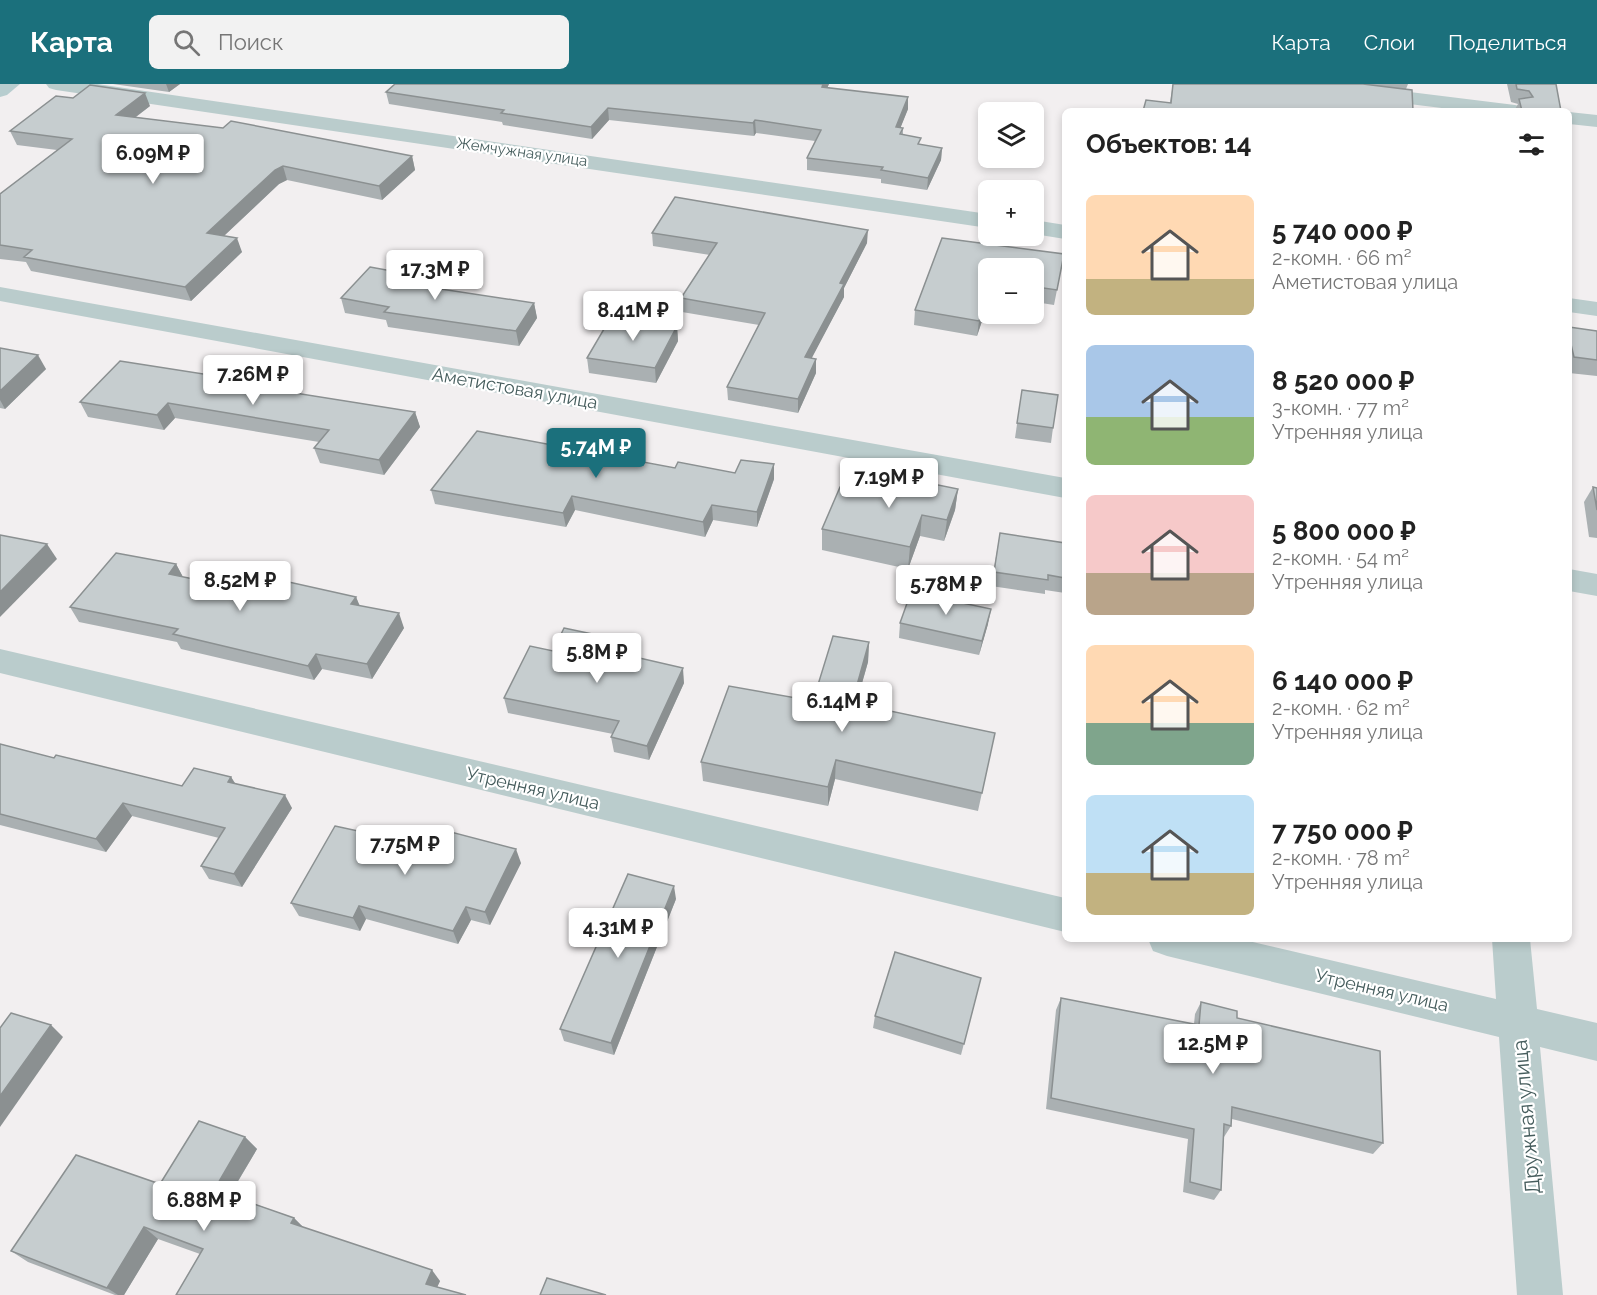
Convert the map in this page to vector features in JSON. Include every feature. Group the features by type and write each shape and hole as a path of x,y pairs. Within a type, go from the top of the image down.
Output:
{"street":[{"path":"0,91 10,84"},
{"name":"Жемчужная улица","path":"56,84 978,219"},
{"path":"1296,84 1436,99 1495,108"},
{"path":"1572,118 1597,121"},
{"path":"1044,229 1062,232"},
{"name":"Аметистовая улица","path":"0,294 1062,487"},
{"path":"1572,305 1597,309"},
{"path":"1572,581 1597,585"},
{"name":"Утренняя улица","path":"0,661 1062,914"},
{"name":"Утренняя улица","path":"1180,942 1597,1042"},
{"name":"Дружная улица","path":"1511,942 1540,1295"}],"building":[{"path":"395,84 823,84 822,87 908,97 896,127 903,128 900,134 921,138 918,144 942,148 928,178 881,170 883,167 807,158 821,130 755,120 753,123 608,108 591,127 501,113 504,110 386,92"},
{"path":"1173,84 1363,84 1412,90 1413,108 1144,108 1146,100 1171,103"},
{"path":"1516,84 1556,84 1560,108 1521,108 1519,99 1533,97 1529,91 1517,89"},
{"path":"90,85 145,93 116,115 223,128 231,121 412,156 379,186 283,166 275,170 207,233 237,238 185,287 24,257 32,250 0,245 0,194 72,139 10,131 56,96 73,98"},
{"path":"675,197 868,230 840,283 844,284 805,357 816,359 798,399 727,387 765,313 681,298 717,243 652,233"},
{"path":"942,238 978,243 978,246 1003,246 1062,254 1057,290 1044,288 1044,258 978,258 978,321 915,310"},
{"path":"370,267 441,280 434,288 534,303 516,331 384,312 389,307 341,298"},
{"path":"611,317 677,326 655,368 587,358"},
{"path":"1572,327 1597,331 1597,360 1574,357"},
{"path":"0,348 38,355 0,391"},
{"path":"120,361 210,375 207,379 415,412 379,460 314,448 329,430 168,403 157,415 80,402"},
{"path":"1022,390 1058,395 1053,428 1017,423"},
{"path":"477,431 675,468 678,462 735,473 741,460 774,464 757,512 712,505 703,522 572,496 563,513 431,490"},
{"path":"879,473 958,489 947,520 922,515 910,547 822,529 840,487 871,494"},
{"path":"1593,487 1597,488 1597,510"},
{"path":"1000,533 1062,543 1062,577 1048,575 1048,580 994,572"},
{"path":"0,535 47,544 0,592"},
{"path":"116,553 176,564 169,574 242,589 253,574 356,597 351,604 399,613 367,664 316,654 308,666 173,634 178,629 70,607"},
{"path":"911,592 991,609 982,641 900,623"},
{"path":"564,628 602,636 596,648 683,668 647,746 611,737 619,721 504,698 530,646 553,651"},
{"path":"833,636 869,642 852,703 995,733 982,793 836,760 828,787 701,762 729,686 813,701"},
{"path":"0,744 54,758 56,755 182,786 194,768 231,777 228,782 285,795 234,874 201,866 225,828 123,803 96,839 0,814"},
{"path":"335,826 422,845 432,827 516,849 485,912 466,907 453,931 359,906 353,918 291,903"},
{"path":"628,874 674,886 611,1043 560,1029"},
{"path":"895,952 981,978 964,1044 875,1016"},
{"path":"1061,998 1199,1025 1201,1002 1237,1011 1237,1018 1380,1051 1383,1143 1232,1107 1231,1126 1224,1124 1221,1190 1190,1182 1194,1129 1051,1098"},
{"path":"11,1013 51,1025 0,1096 0,1028"},
{"path":"199,1121 245,1137 214,1190 294,1218 291,1223 432,1270 426,1284 466,1295 176,1295 203,1249 144,1227 107,1288 11,1251 76,1155 160,1184"},
{"path":"547,1278 606,1295 540,1295"}]}
